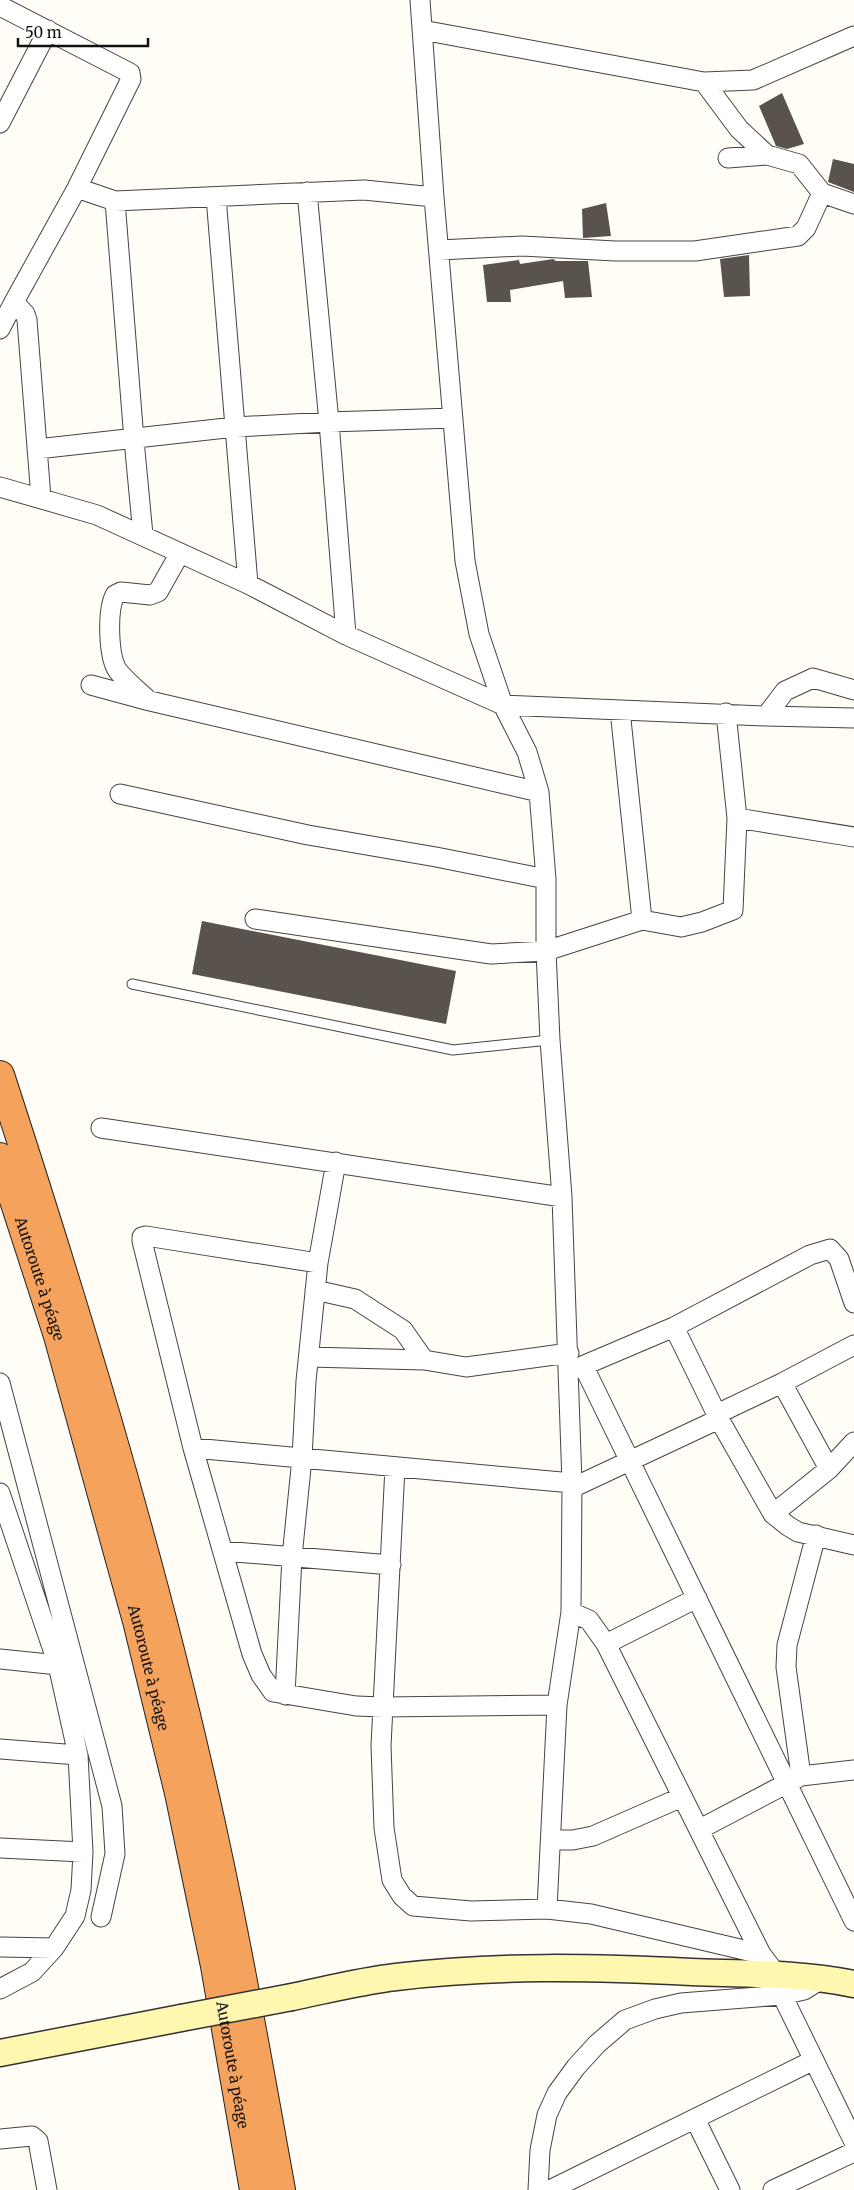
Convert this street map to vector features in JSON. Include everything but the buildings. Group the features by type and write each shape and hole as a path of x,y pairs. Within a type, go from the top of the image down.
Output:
{"highway":[{"path":"0,1075 82,1331 163,1624 222,1874 281,2190"},
{"name":"Autoroute à péage","path":"0,1157 58,1336 142,1640 179,1793 215,1966 254,2190"}],"street":[{"path":"420,0 434,197 465,561 479,634 503,705 526,752 539,792 546,879 546,950 550,1040 562,1197 569,1353 630,1461 697,1598 794,1780 854,1920"},
{"path":"0,6 130,73 131,80 76,188 0,329"},
{"path":"0,123 48,30"},
{"path":"422,30 704,82 753,80 854,36"},
{"path":"704,82 739,129 767,155"},
{"path":"728,158 767,155 799,164 822,193 854,204"},
{"path":"76,188 116,200 364,190 434,197"},
{"path":"307,192 329,422 346,635"},
{"path":"439,250 522,246 615,251 695,250 798,236 806,228 822,193"},
{"path":"216,197 248,584"},
{"path":"116,200 143,535"},
{"path":"14,302 25,314 27,320 41,498"},
{"path":"36,449 134,440 236,427 453,418"},
{"path":"0,486 97,515 143,535 248,584 346,635 503,705 854,718"},
{"path":"150,701 117,670 109,634 112,600 115,595 121,592 150,595 158,592 180,553"},
{"path":"766,716 785,691 813,678 854,690"},
{"path":"91,685 150,701 539,792"},
{"path":"620,710 642,920"},
{"path":"255,918 491,954 546,950 642,920 681,927 702,922 733,910 737,818 726,713"},
{"path":"120,794 308,834 546,879"},
{"path":"737,818 854,837"},
{"path":"100,1128 562,1197"},
{"path":"285,1695 292,1557 315,1290 336,1162"},
{"path":"318,1263 146,1236 142,1237 193,1448 252,1654 261,1675 273,1692 356,1706 557,1705"},
{"path":"577,1369 674,1327 810,1255 830,1249 839,1259 854,1303"},
{"path":"315,1290 355,1299 403,1330 424,1360"},
{"path":"674,1327 718,1416 773,1514 798,1532 854,1545"},
{"path":"193,1448 394,1466 572,1485 630,1461 854,1345"},
{"path":"309,1357 424,1360 466,1368 569,1353"},
{"path":"547,1909 557,1705 570,1612 572,1485 577,1369"},
{"path":"0,1383 112,1806 115,1854 101,1917"},
{"path":"782,1383 829,1469"},
{"path":"773,1514 829,1469 852,1446"},
{"path":"394,1466 391,1565 381,1746 384,1828 392,1880 402,1896 413,1906 471,1911 547,1909 591,1914 761,1954"},
{"path":"0,1493 58,1665 78,1755 83,1852 81,1890 75,1916 54,1948 32,1972 0,1990"},
{"path":"794,1780 786,1667 787,1645 816,1535"},
{"path":"223,1551 391,1565"},
{"path":"606,1644 697,1598"},
{"path":"570,1612 589,1620 606,1644 761,1954 779,1985 814,2060 848,2115 854,2142"},
{"path":"0,1659 58,1665"},
{"path":"0,1749 78,1755"},
{"path":"700,1829 794,1780 854,1770"},
{"path":"550,1840 573,1840 593,1836 682,1797"},
{"path":"0,1848 83,1852"},
{"path":"0,1947 54,1948"},
{"path":"0,2053 394,1977 514,1967 570,1967 779,1985"},
{"path":"538,2190 540,2150 547,2115 557,2093 576,2067 597,2044 625,2020 655,2009 681,2003 823,1978 854,1984"},
{"path":"550,2190 585,2182 695,2119 814,2060"},
{"path":"695,2119 730,2190"},
{"path":"0,2139 32,2136 38,2141 47,2190"},
{"path":"773,2190 854,2152"}],"lane":[{"path":"132,984 453,1050 550,1040"}]}
